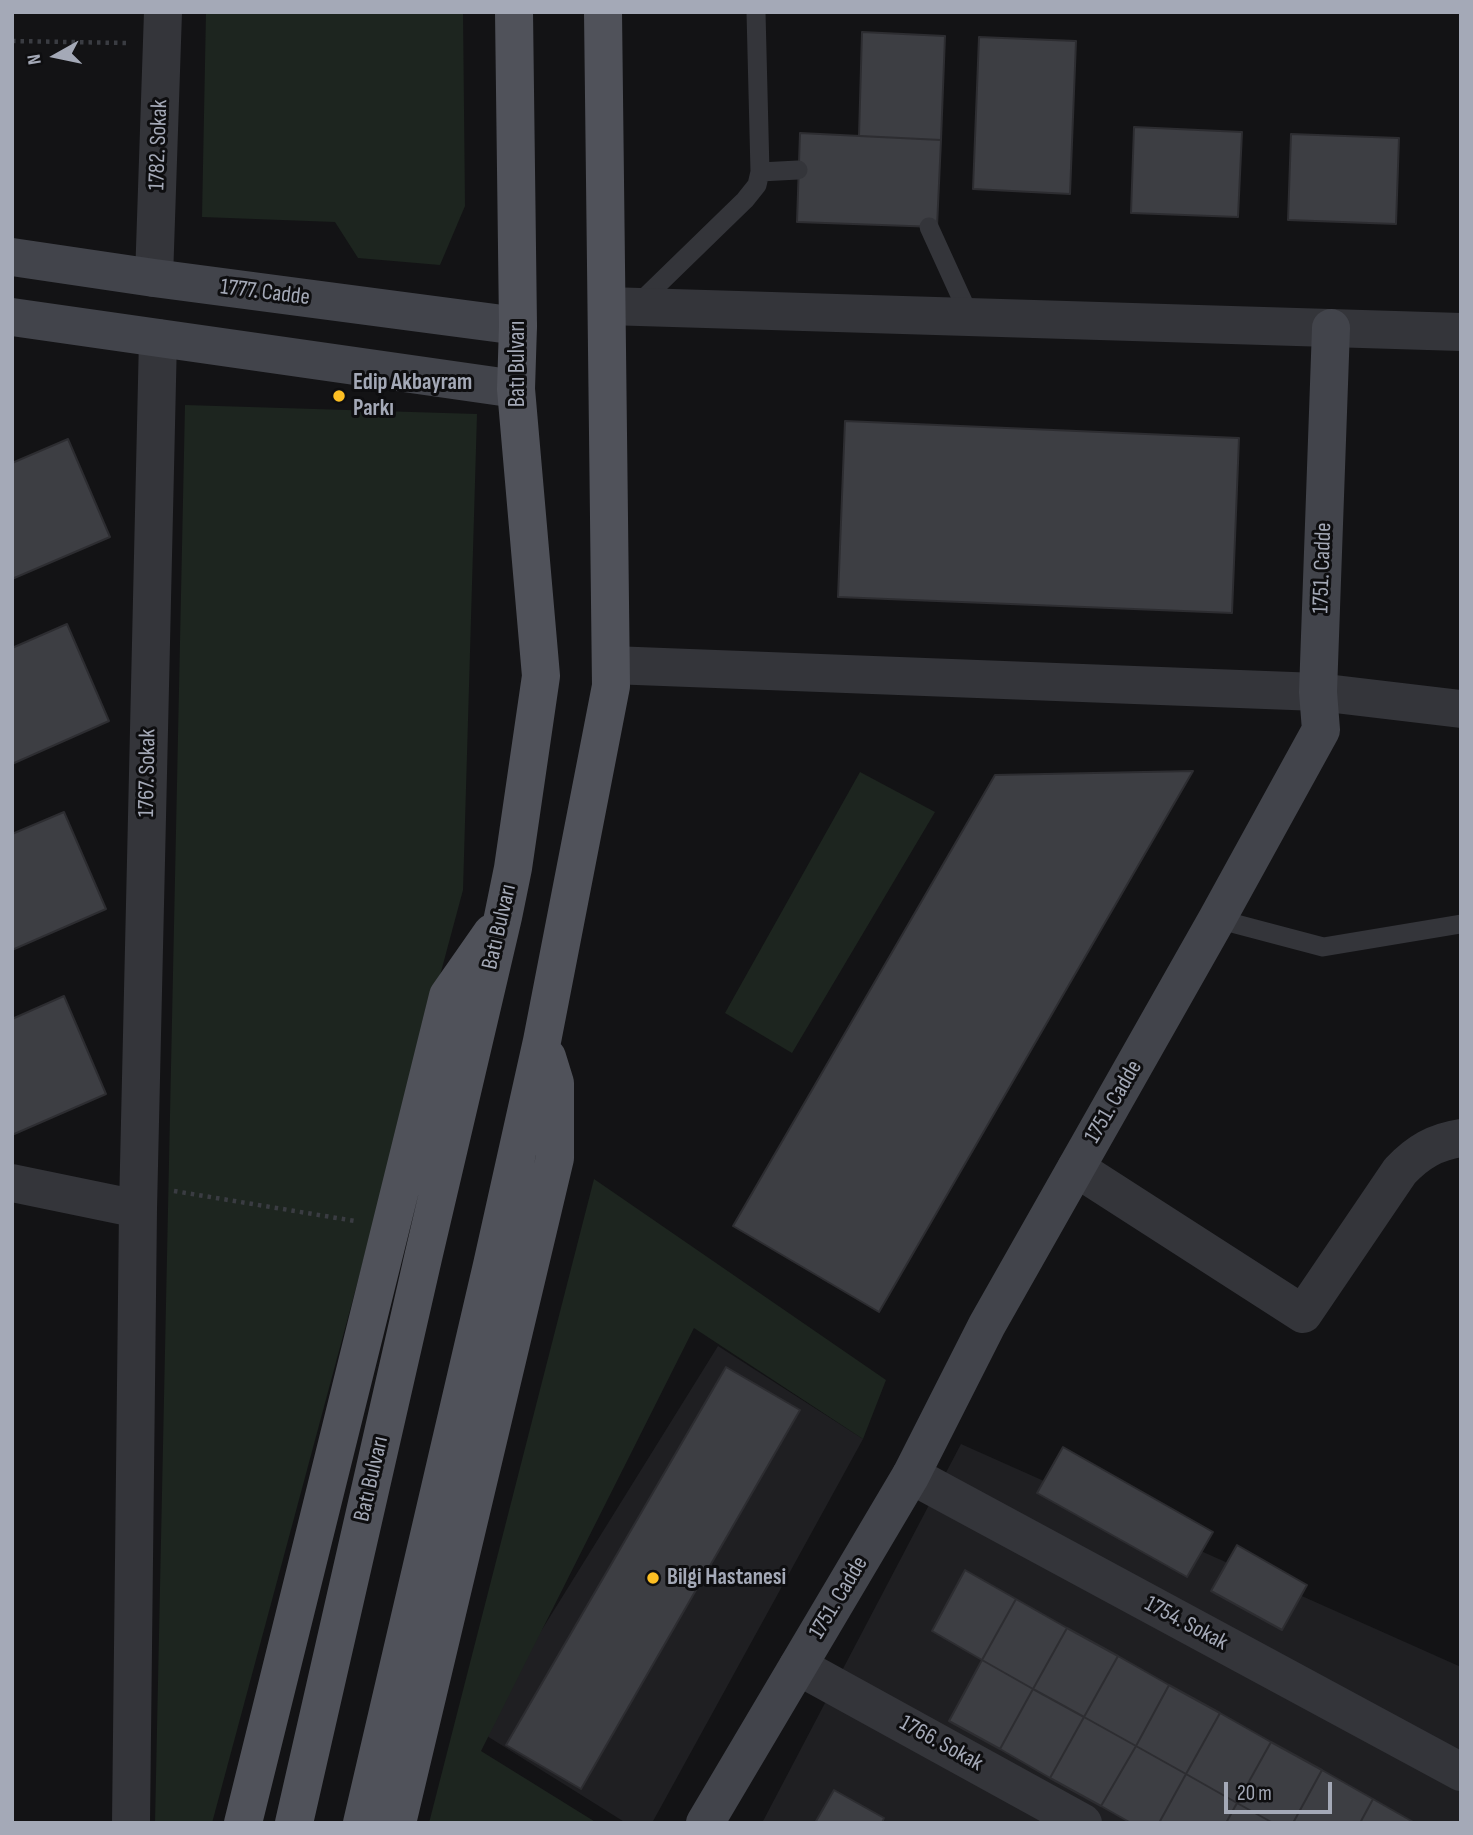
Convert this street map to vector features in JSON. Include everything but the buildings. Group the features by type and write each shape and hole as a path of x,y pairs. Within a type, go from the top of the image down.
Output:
{"main road":[{"name":"Batı Bulvarı","path":"294,1823 503,917 513,869 541,677 516,389 518,326 514,12"},
{"path":"362,1823 542,1041 611,686 621,307 603,12"},
{"name":"1777. Cadde","path":"12,257 518,326"},
{"path":"12,317 516,389"},
{"name":"1751. Cadde","path":"705,1823 911,1475 987,1325 1321,730 1318,692 1331,328"},
{"path":"243,1823 448,996 503,917"},
{"path":"397,1823 555,1158 555,1083 542,1041"}],"street":[{"name":"1782. Sokak","path":"155,278 162,28"},
{"path":"621,307 1461,332"},
{"name":"1767. Sokak","path":"131,1823 138,1197 158,338"},
{"path":"611,665 1318,692 1461,709"},
{"path":"1076,1168 1303,1314 1400,1171 1414,1156 1430,1146 1461,1138"},
{"path":"12,1183 138,1197"},
{"name":"1754. Sokak","path":"911,1475 1461,1772"},
{"name":"1766. Sokak","path":"798,1666 1083,1823"}],"lane":[{"path":"621,307 745,200 757,185 760,172 756,12"},
{"path":"760,172 798,170"},
{"path":"929,227 970,317"},
{"path":"1217,919 1323,947 1461,924"}],"path":[{"path":"12,41 162,28"},
{"path":"138,1197 390,1227"}],"shaded area":[{"path":"206,12 463,12 465,206 440,265 358,258 335,222 202,217"},
{"path":"185,405 477,414 463,890 212,1823 155,1823"},
{"path":"860,772 935,812 792,1053 725,1013"},
{"path":"594,1179 886,1380 863,1439 694,1328 481,1751 597,1823 429,1823"},
{"path":"718,1346 863,1439 652,1823 626,1823 479,1731"},
{"path":"961,1444 1461,1667 1461,1823 762,1823"}],"place":[{"name":"Edip Akbayram Parkı","path":"339,396"},
{"name":"Bilgi Hastanesi","path":"653,1578"}]}
